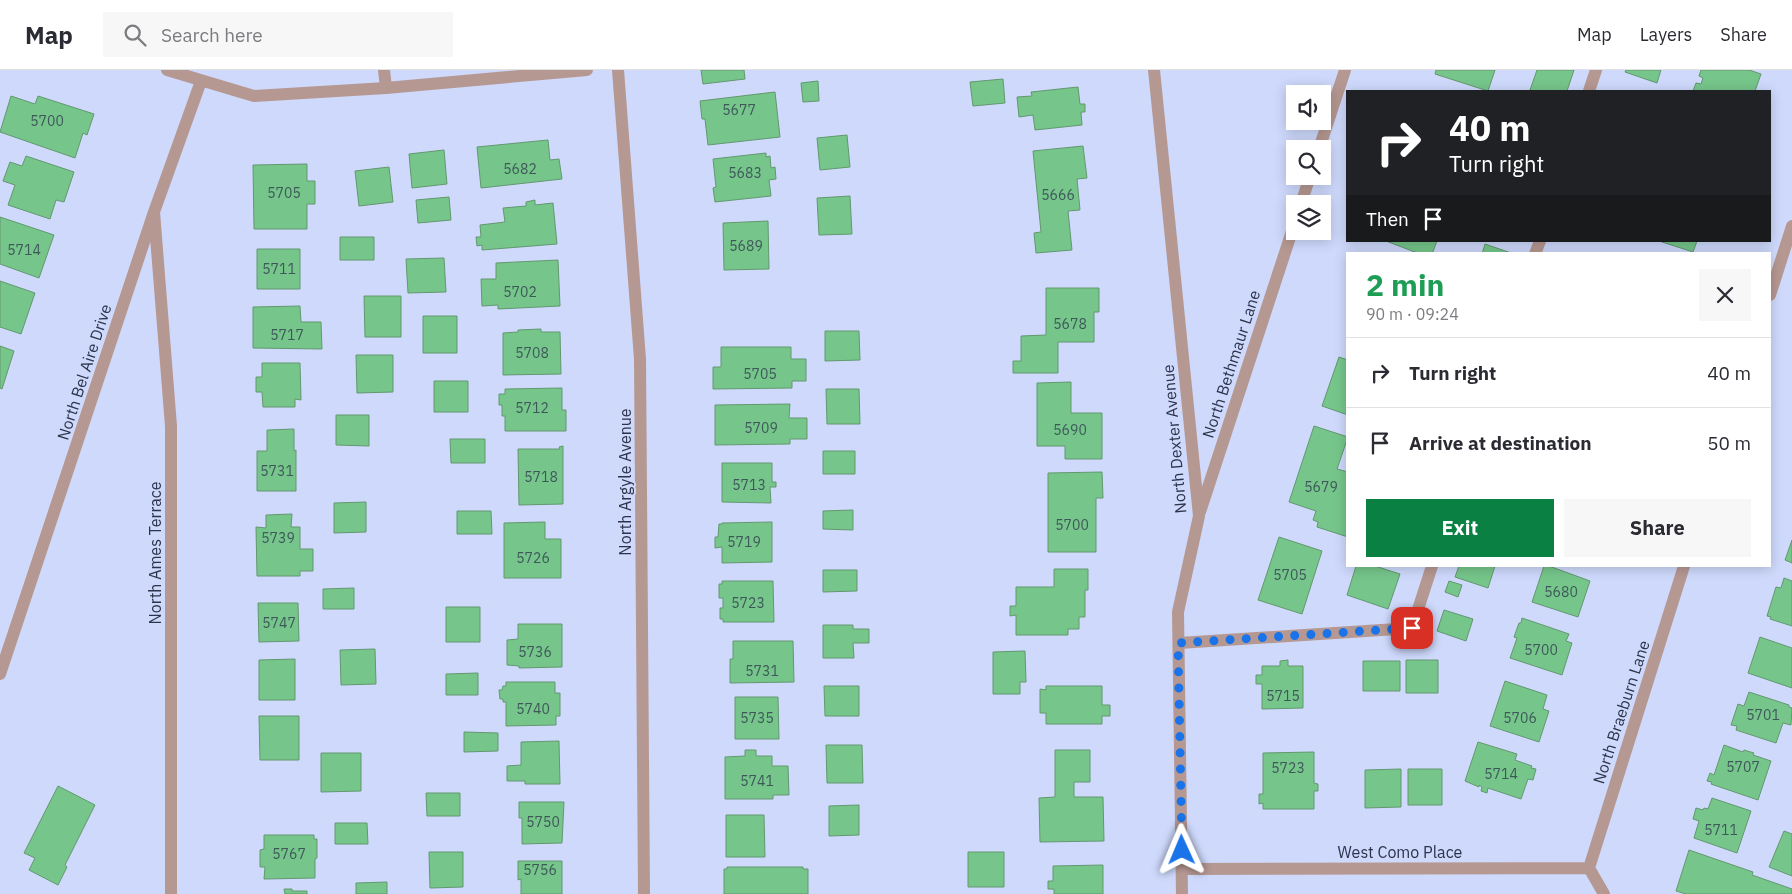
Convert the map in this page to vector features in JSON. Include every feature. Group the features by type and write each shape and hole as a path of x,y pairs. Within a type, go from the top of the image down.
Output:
{"street":[{"path":"167,70 254,96 386,88 587,70"},
{"path":"384,70 386,88"},
{"name":"North Argyle Avenue","path":"618,70 640,360 644,894"},
{"name":"North Dexter Avenue","path":"1154,70 1199,516 1178,612 1182,894"},
{"path":"1322,140 1345,70"},
{"path":"1589,90 1596,70"},
{"name":"North Bel Aire Drive","path":"0,674 154,212 202,81"},
{"name":"North Ames Terrace","path":"154,212 171,426 171,894"},
{"path":"1771,292 1792,226"},
{"name":"North Bethmaur Lane","path":"1199,516 1289,240"},
{"path":"1178,643 1412,628 1432,567"},
{"name":"North Braeburn Lane","path":"1589,868 1684,567"},
{"path":"1589,868 1604,894"},
{"name":"West Como Place","path":"1182,869 1589,868"}],"building":[{"path":"701,70 744,70 745,79 703,84"},
{"path":"1436,70 1495,70 1488,90 1435,74"},
{"path":"1537,70 1574,70 1567,90 1530,90"},
{"path":"1626,70 1661,70 1657,83 1625,72"},
{"path":"1701,70 1749,70 1761,74 1755,90 1693,90 1696,83 1701,84 1703,78 1699,76"},
{"path":"1003,79 1005,103 973,106 970,82"},
{"path":"818,81 819,101 803,102 801,83"},
{"path":"1078,87 1080,104 1085,104 1085,112 1081,112 1082,125 1035,130 1033,115 1019,117 1017,97 1032,96 1031,92"},
{"path":"775,92 780,137 708,145 705,119 702,119 700,101"},
{"path":"11,96 35,104 38,96 94,114 87,135 83,133 75,158 0,132"},
{"path":"847,135 850,167 820,170 817,138"},
{"path":"548,140 550,160 559,159 562,179 481,188 477,147"},
{"path":"1083,146 1087,178 1077,179 1080,210 1068,211 1072,250 1036,253 1034,233 1041,232 1033,151"},
{"path":"444,150 447,184 412,188 409,154"},
{"path":"766,153 766,157 770,156 771,168 775,167 776,179 769,180 771,196 715,202 713,188 716,187 713,159"},
{"path":"26,156 74,172 64,202 56,200 50,219 8,205 15,185 3,181 10,162 22,166"},
{"path":"307,164 307,181 315,181 315,204 307,204 307,229 254,229 253,165"},
{"path":"389,167 393,202 359,206 355,171"},
{"path":"850,196 852,234 819,235 817,198"},
{"path":"449,197 451,220 418,223 416,200"},
{"path":"535,200 535,205 553,203 557,244 482,250 482,245 477,246 476,237 481,237 480,225 505,222 503,208 526,206 526,202"},
{"path":"0,217 54,235 39,278 0,264"},
{"path":"768,221 769,269 724,270 723,223"},
{"path":"340,237 374,237 374,260 340,260"},
{"path":"1389,242 1437,242 1433,252 1415,252"},
{"path":"1662,242 1697,242 1693,252"},
{"path":"1485,244 1508,252 1483,252"},
{"path":"257,249 300,249 300,289 257,289"},
{"path":"444,258 446,292 408,293 406,259"},
{"path":"558,260 560,306 498,309 498,305 482,306 481,279 496,279 496,263"},
{"path":"0,281 35,293 21,334 0,327"},
{"path":"1046,288 1099,288 1099,312 1094,312 1094,342 1058,342 1058,373 1013,373 1013,361 1021,361 1021,336 1046,335"},
{"path":"364,296 401,296 401,337 365,337"},
{"path":"300,306 301,322 321,322 322,349 253,348 253,307"},
{"path":"423,316 457,316 457,353 423,353"},
{"path":"541,329 541,332 560,332 561,374 503,375 503,333"},
{"path":"825,331 859,331 860,360 825,361"},
{"path":"0,346 14,351 2,389 0,388"},
{"path":"721,347 791,347 791,359 806,359 806,381 792,381 792,388 713,389 713,367 721,367"},
{"path":"356,355 393,355 393,392 357,393"},
{"path":"1339,357 1346,359 1346,414 1322,406"},
{"path":"262,363 300,363 301,400 295,399 295,407 263,407 262,392 256,392 256,377 262,377"},
{"path":"434,381 468,381 468,412 434,412"},
{"path":"1071,382 1071,413 1102,413 1102,459 1065,459 1065,446 1037,446 1037,383"},
{"path":"562,388 562,410 566,410 566,431 505,431 505,416 502,416 502,405 499,405 499,394 505,394 505,389"},
{"path":"826,389 859,389 860,424 827,424"},
{"path":"790,404 789,418 807,418 807,439 790,439 790,444 715,445 715,405"},
{"path":"336,415 369,415 369,446 336,445"},
{"path":"1314,426 1346,436 1346,443 1337,469 1346,471 1346,536 1317,527 1318,522 1313,520 1316,511 1289,502"},
{"path":"294,429 296,491 257,491 257,451 267,451 267,430"},
{"path":"450,439 485,439 485,463 451,463"},
{"path":"563,446 563,504 519,505 518,449 560,449 559,447"},
{"path":"823,451 855,451 855,474 823,474"},
{"path":"722,463 772,463 772,482 776,482 776,487 770,487 771,503 722,502"},
{"path":"1102,472 1103,498 1096,498 1096,552 1048,552 1048,473"},
{"path":"366,502 366,532 334,533 334,503"},
{"path":"853,510 853,530 823,529 823,511"},
{"path":"457,511 491,511 492,534 457,534"},
{"path":"292,514 291,527 300,527 300,549 313,549 313,571 300,571 300,576 257,576 256,527 266,528 266,515"},
{"path":"545,522 545,539 561,539 561,578 504,578 504,523"},
{"path":"772,522 772,562 722,563 722,547 715,548 715,537 718,537 719,524"},
{"path":"1279,537 1322,551 1302,614 1258,600"},
{"path":"1792,540 1792,563 1785,560"},
{"path":"1356,567 1378,567 1400,574 1388,609 1347,595"},
{"path":"1459,567 1495,567 1488,588 1455,577"},
{"path":"1544,567 1552,567 1590,581 1578,617 1532,602"},
{"path":"1054,569 1088,569 1088,590 1085,590 1085,617 1079,617 1079,629 1068,629 1068,635 1016,635 1016,615 1010,616 1010,606 1016,606 1016,587 1054,587"},
{"path":"823,570 857,570 857,591 823,592"},
{"path":"1784,578 1792,581 1792,626 1770,619 1771,617 1767,616 1776,587 1781,588"},
{"path":"722,581 773,581 774,622 723,622 723,619 720,619 720,608 723,608 723,598 719,598 719,584 722,584"},
{"path":"1449,581 1462,585 1458,597 1445,592"},
{"path":"354,588 354,609 323,609 323,589"},
{"path":"258,603 298,603 299,641 259,642"},
{"path":"446,607 480,607 480,642 446,642"},
{"path":"1444,610 1473,619 1466,641 1437,631"},
{"path":"1522,618 1569,634 1566,641 1572,643 1562,675 1510,658 1517,638 1514,637"},
{"path":"518,624 562,624 562,667 519,668 519,666 507,665 507,640 518,639"},
{"path":"823,625 853,625 853,629 869,629 869,643 853,643 854,658 823,658"},
{"path":"1760,637 1792,648 1792,688 1748,673"},
{"path":"733,641 793,641 794,682 730,683 730,659 733,659"},
{"path":"375,649 376,684 341,685 340,650"},
{"path":"1025,651 1026,682 1020,682 1020,694 993,694 993,652"},
{"path":"295,659 295,700 259,700 259,660"},
{"path":"1288,660 1288,666 1303,666 1303,708 1262,709 1262,684 1256,684 1256,675 1262,675 1262,666 1280,666 1280,661"},
{"path":"1406,660 1438,660 1438,693 1406,693"},
{"path":"1363,661 1400,661 1400,691 1363,691"},
{"path":"478,673 478,695 446,695 446,674"},
{"path":"1505,681 1547,695 1543,709 1549,711 1539,742 1490,726"},
{"path":"506,682 555,682 555,693 560,693 560,716 556,716 556,725 506,726 506,702 500,699 499,690 506,686"},
{"path":"824,686 859,686 859,716 825,716"},
{"path":"1046,686 1102,686 1102,705 1110,705 1110,716 1102,716 1102,724 1046,724 1046,713 1040,713 1040,689 1046,690"},
{"path":"1749,692 1789,705 1792,708 1791,725 1783,723 1776,743 1736,730 1737,726 1731,725 1738,704 1744,706"},
{"path":"735,697 778,697 779,739 735,739"},
{"path":"259,716 299,716 299,760 260,760"},
{"path":"464,732 498,733 498,751 464,752"},
{"path":"559,741 560,784 525,784 525,781 507,781 507,766 521,765 521,742"},
{"path":"1478,742 1517,754 1515,760 1536,769 1533,780 1528,779 1521,799 1488,788 1487,793 1481,791 1482,787 1479,785 1479,787 1465,781"},
{"path":"826,745 862,745 863,783 827,783"},
{"path":"1724,745 1743,752 1744,750 1754,753 1753,755 1771,761 1758,800 1707,781 1710,773 1714,775"},
{"path":"745,750 756,750 756,756 772,756 772,766 788,766 789,795 773,795 773,799 725,799 725,757 745,756"},
{"path":"1055,750 1090,750 1090,782 1074,782 1074,797 1103,797 1104,841 1040,842 1039,798 1055,797"},
{"path":"1314,752 1314,783 1318,784 1318,791 1314,791 1314,809 1263,809 1263,803 1259,804 1259,794 1263,794 1263,753"},
{"path":"321,753 361,753 361,791 321,792"},
{"path":"1401,769 1401,807 1365,808 1365,770"},
{"path":"1408,769 1442,769 1442,805 1408,805"},
{"path":"58,786 95,805 65,865 67,867 58,885 29,870 35,858 24,853"},
{"path":"426,793 460,793 460,816 427,816"},
{"path":"1712,798 1751,811 1737,853 1694,838 1699,821 1693,819 1696,808 1708,809"},
{"path":"519,802 564,802 562,843 522,844 522,818 519,818"},
{"path":"859,805 859,835 829,836 829,806"},
{"path":"726,815 764,815 765,857 726,857"},
{"path":"335,823 367,823 368,844 335,844"},
{"path":"1784,831 1792,834 1792,876 1769,867"},
{"path":"264,835 314,835 314,839 317,839 315,878 264,879 265,867 260,867 260,850 264,849"},
{"path":"1689,850 1753,872 1752,875 1792,889 1792,894 1686,894 1676,891"},
{"path":"429,852 463,852 463,887 430,888"},
{"path":"968,852 1004,852 1004,887 968,887"},
{"path":"518,861 562,861 562,894 521,894 521,879 518,880"},
{"path":"1103,865 1103,894 1054,894 1054,889 1048,889 1048,881 1053,881 1053,866"},
{"path":"727,867 803,867 803,869 808,869 808,894 724,894 724,869 727,869"},
{"path":"387,882 387,894 356,894 356,883"},
{"path":"284,889 307,891 307,894 285,894"}],"route":[{"path":"1182,850 1178,643 1412,628"}]}
